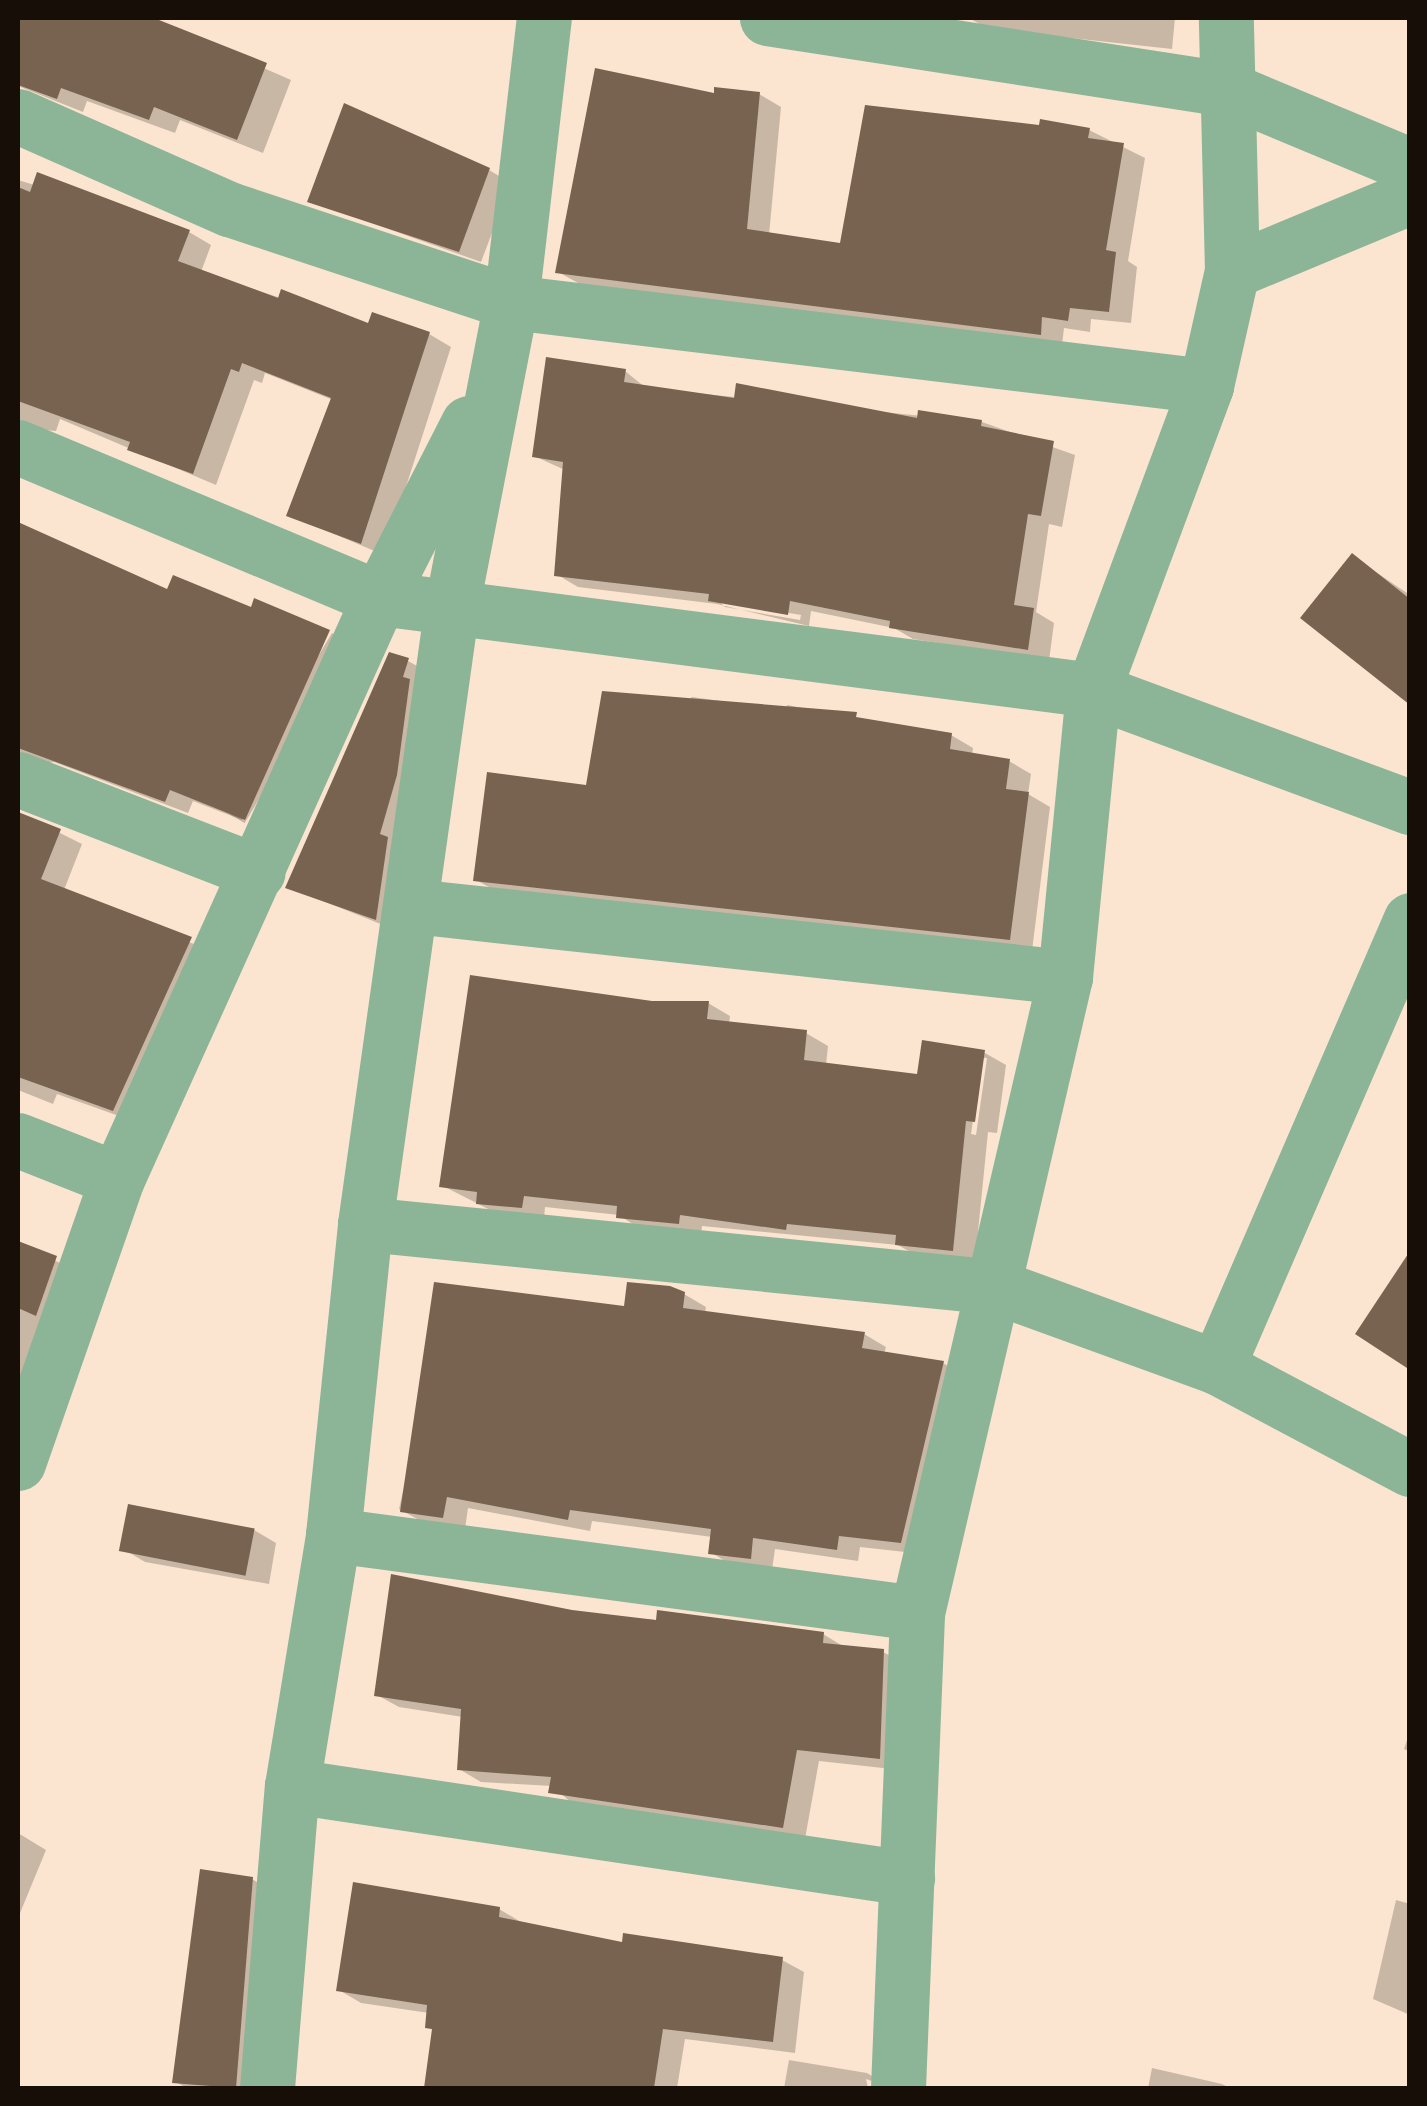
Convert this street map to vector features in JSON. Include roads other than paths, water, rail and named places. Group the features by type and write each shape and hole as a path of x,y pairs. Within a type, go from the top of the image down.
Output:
{"street":[{"path":"267,2088 292,1786 333,1535 365,1224 413,906 452,605 494,371 511,302 544,18"},
{"path":"767,18 1227,89 1410,165"},
{"path":"898,2088 917,1612 996,1288 1065,978 1093,690 1206,386 1232,271 1226,18"},
{"path":"18,116 230,208 511,302 1206,386"},
{"path":"1232,271 1410,198"},
{"path":"18,1464 117,1180 379,598 494,371"},
{"path":"18,447 379,598 1093,690 1410,807"},
{"path":"18,779 258,872"},
{"path":"413,906 1065,978"},
{"path":"1218,1367 1410,920"},
{"path":"18,1140 117,1180"},
{"path":"365,1224 996,1288 1218,1367 1410,1469"},
{"path":"333,1535 917,1612"},
{"path":"292,1786 907,1878"}]}
